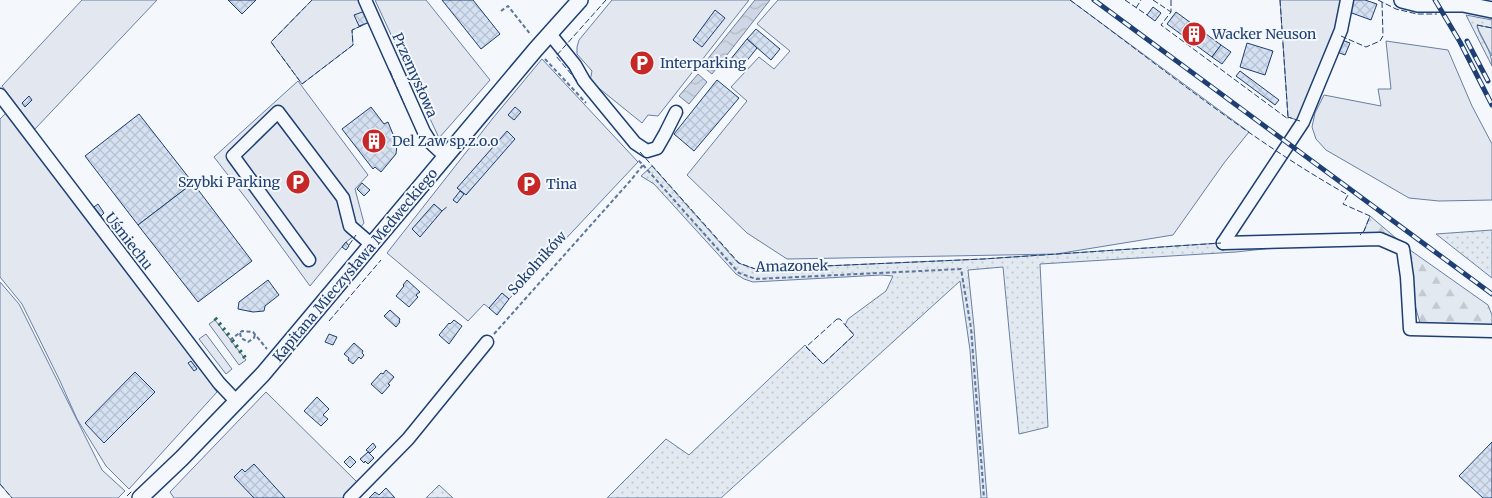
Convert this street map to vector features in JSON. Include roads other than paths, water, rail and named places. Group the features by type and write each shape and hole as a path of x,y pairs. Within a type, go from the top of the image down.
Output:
{"main road":[{"name":"Kapitana Mieczysława Medweckiego","path":"140,498 182,458 273,363 446,157 535,44 550,34 580,0"},
{"path":"1402,0 1418,4 1463,4 1492,10"}],"street":[{"name":"Przemysłowa","path":"365,0 424,132 431,143 446,157"},
{"path":"1347,0 1341,30 1303,122 1223,243 1380,239 1404,249 1410,329 1492,332"},
{"path":"550,34 575,65 584,81 635,143 647,151 657,148 676,112"},
{"name":"Uśmiechu","path":"0,95 219,383 237,402"},
{"path":"309,260 234,156 278,112 343,198 350,226 372,245"},
{"path":"350,498 408,439 488,342"}],"water":[{"path":"755,0 770,0 712,74 702,66"},
{"path":"698,74 707,82 689,104 679,96"}],"railway":[{"path":"1094,0 1492,294"},
{"path":"1435,0 1460,42 1492,105"},
{"path":"1467,41 1488,81"}],"place":[{"name":"Wacker Neuson","path":"1194,34"},
{"name":"Interparking","path":"642,63"},
{"name":"Del Zaw sp.z.o.o","path":"374,141"},
{"name":"Szybki Parking","path":"298,182"},
{"name":"Tina","path":"529,184"}]}
